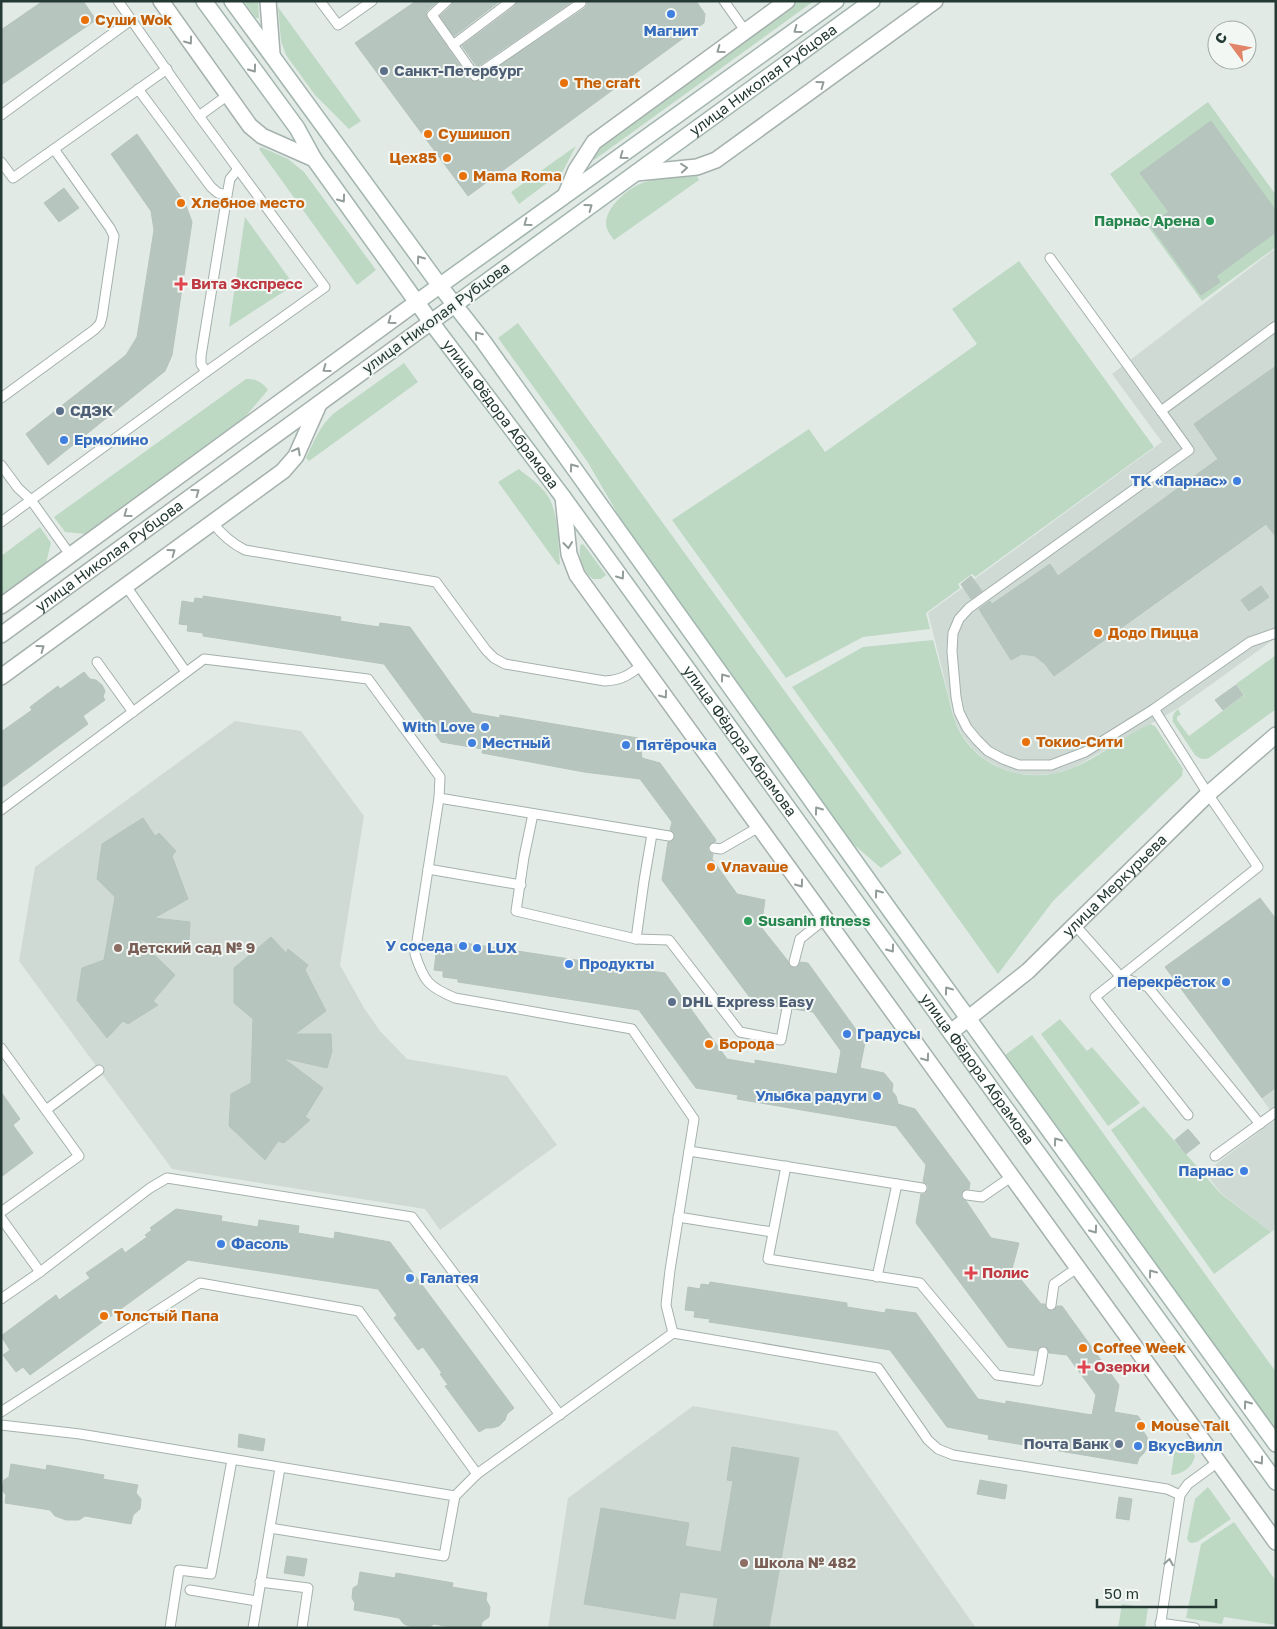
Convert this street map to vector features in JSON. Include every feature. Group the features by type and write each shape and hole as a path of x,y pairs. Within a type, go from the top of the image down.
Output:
{"street":[{"path":"161,1 250,126 262,136 314,159"},
{"name":"улица Фёдора Абрамова","path":"204,1 297,128 314,159 417,302 563,496 1276,1482"},
{"name":"улица Фёдора Абрамова","path":"232,1 483,342 968,1019 1276,1444"},
{"path":"268,1 272,54"},
{"path":"566,194 576,170 594,142 787,1"},
{"name":"улица Николая Рубцова","path":"1,606 566,194 600,172 836,1"},
{"name":"улица Николая Рубцова","path":"1,635 872,1"},
{"path":"636,173 697,167 716,160 935,1"},
{"path":"1,677 283,471 296,456 320,402"},
{"path":"563,496 572,566 577,575 1276,1542"},
{"name":"улица Меркурьева","path":"951,1032 1028,971 1208,794 1276,735"}],"lane":[{"path":"1,522 325,287 118,1"},
{"path":"320,1 338,26 372,1"},
{"path":"447,1 432,15 476,76 581,3 580,1"},
{"path":"453,45 512,1"},
{"path":"724,1 746,32"},
{"path":"1,115 131,20"},
{"path":"1,162 13,178 166,69"},
{"path":"138,89 211,187 218,193 226,195"},
{"path":"200,116 228,95"},
{"path":"1,398 94,330 100,324 102,317 114,236 54,149"},
{"path":"206,372 201,364 201,356 226,195 230,179 238,168"},
{"path":"1050,258 1189,450 969,608 959,619 953,633 952,651 956,696 959,712 966,728 988,751 1003,759 1019,765 1051,765 1085,752 1154,709 1250,642 1276,633"},
{"path":"1161,411 1276,326"},
{"path":"1,465 18,488 31,500 71,556"},
{"path":"213,523 232,544 245,550 436,582 486,650 494,658 505,664 605,681 619,680 631,674 642,665"},
{"path":"126,586 186,672"},
{"path":"1,810 204,659 368,679 440,777 439,798 415,954 421,972 435,990 455,998 632,1029 694,1119 666,1305 673,1333"},
{"path":"97,662 133,712"},
{"path":"1154,709 1208,794 1258,867 1095,997 1188,1115"},
{"path":"439,798 669,836"},
{"path":"533,814 524,857 516,912 636,939 669,940 740,1032 780,1040 787,1008"},
{"path":"714,848 721,849 759,827"},
{"path":"636,939 652,834"},
{"path":"428,869 521,885"},
{"path":"794,962 800,939 825,919"},
{"path":"1075,925 1121,978 1148,987 1260,1124"},
{"path":"1,1048 79,1156 1,1212"},
{"path":"46,1110 99,1070"},
{"path":"1215,1156 1276,1112"},
{"path":"689,1151 922,1188"},
{"path":"786,1166 768,1259 920,1283 997,1375 1038,1381 1043,1352"},
{"path":"967,1195 982,1197 1011,1177"},
{"path":"1,1300 150,1188 167,1178 412,1217 560,1415"},
{"path":"877,1277 897,1184"},
{"path":"678,1217 772,1232"},
{"path":"1,1218 40,1272"},
{"path":"1051,1305 1054,1284 1077,1268"},
{"path":"1,1412 200,1282 358,1311 477,1474"},
{"path":"270,1528 444,1556 455,1496 477,1474 673,1333 878,1368 928,1440 938,1449 953,1455 1167,1489 1180,1495"},
{"path":"1,1424 80,1434 455,1496"},
{"path":"170,1628 180,1570 211,1574 232,1460"},
{"path":"1195,1628 1160,1625 1180,1495 1188,1484 1218,1462"},
{"path":"253,1628 280,1468"},
{"path":"260,1582 308,1588 302,1628"},
{"path":"190,1590 257,1601"}],"shaded area":[{"path":"1276,248 1276,638 1177,709 1073,768 1054,774 1020,774 1003,769 986,760 973,749 962,735 955,721 928,613 1162,442 1112,374"},
{"path":"235,721 301,731 364,816 340,965 364,1008 380,1031 407,1059 507,1076 557,1145 440,1230 425,1209 172,1169 19,961 35,867"},
{"path":"1276,1089 1276,1118 1262,1099"},
{"name":"Парнас","path":"1276,1119 1276,1229 1271,1232 1221,1193 1209,1178 1216,1164"},
{"name":"Школа № 482","path":"693,1406 837,1431 976,1628 548,1628 568,1498"}],"green space":[{"path":"244,1 258,1 259,18 256,18"},
{"path":"799,1 814,1 594,160 593,158 600,147 610,138"},
{"path":"278,7 361,121 349,129 315,95 286,55 281,41"},
{"name":"Парнас Арена","path":"1208,102 1276,195 1276,247 1202,301 1110,174"},
{"path":"576,146 563,171 519,204 511,192"},
{"path":"261,147 288,159 304,172 376,270 357,285 259,149"},
{"path":"697,176 699,180 614,240 607,230 606,223 610,210 620,198 639,184 664,178"},
{"path":"245,217 294,285 229,327"},
{"path":"1019,261 1154,447 975,577 972,574 958,584 960,588 926,613 930,629 863,637 786,678 672,520 809,429 825,452 977,344 952,309"},
{"path":"518,323 902,853 881,868 853,844 630,535 587,461 498,338"},
{"path":"404,363 418,382 309,461 306,458 324,424 333,414"},
{"path":"246,379 258,381 268,390 245,417 86,534 65,532 54,517"},
{"path":"519,469 536,483 550,499 558,537 560,564 558,565 498,482"},
{"path":"40,527 51,543 46,563 1,595 1,556"},
{"path":"581,544 584,545 606,575 601,579 593,579 584,568 580,558"},
{"path":"933,640 953,715 961,734 982,758 995,766 1024,775 1040,775 1070,769 1091,759 1150,724 1155,726 1183,769 1182,776 1053,901 998,974 792,687 863,647"},
{"path":"1276,655 1276,709 1209,758 1202,759 1195,755 1173,722 1175,712 1178,709 1181,714 1177,717 1177,720 1189,736 1244,695 1236,684"},
{"path":"1060,1019 1087,1051 1092,1047 1140,1103 1108,1126 1041,1034"},
{"path":"1032,1035 1276,1372 1276,1430 1005,1055"},
{"path":"1144,1106 1220,1193 1271,1232 1214,1274 1111,1130"},
{"path":"1185,1442 1195,1456 1194,1460 1186,1470 1171,1475 1175,1448"},
{"path":"1208,1487 1231,1519 1197,1542 1192,1543 1187,1539 1195,1499"},
{"path":"1234,1522 1276,1581 1276,1625 1224,1617 1222,1624 1186,1618 1201,1544"},
{"path":"1122,1604 1148,1608 1145,1628 1118,1628"}],"building":[{"path":"43,1 83,1 96,20 1,85 1,30"},
{"path":"416,1 438,1 426,12 427,18 470,80 475,82 585,8 587,1 696,1 705,14 704,23 468,196 355,43"},
{"path":"453,1 500,1 454,36 440,16 451,6"},
{"path":"517,1 573,1 477,67 462,46 515,6"},
{"name":"Парнас Арена","path":"1211,121 1276,211 1276,232 1216,276 1220,282 1201,295 1150,225 1169,212 1140,173"},
{"path":"137,134 185,203 192,222 172,355 165,371 48,465 26,434 126,355 137,337 154,230 151,211 111,154"},
{"path":"64,188 79,208 59,222 44,203"},
{"path":"1276,366 1276,537 1266,524 1054,676 1045,664 1035,656 1022,654 1011,660 979,609 990,601 992,604 1050,564 1058,576 1218,459 1194,424"},
{"path":"971,576 982,591 971,599 961,584"},
{"path":"1261,586 1269,597 1249,611 1241,600"},
{"path":"203,596 341,617 340,621 379,627 380,623 410,627 472,713 500,718 500,715 638,738 637,745 641,751 642,758 660,763 716,840 709,844 708,851 713,854 712,859 737,894 765,900 761,927 788,961 789,966 795,968 799,966 800,962 808,963 865,1042 860,1068 884,1073 893,1084 892,1091 896,1096 898,1104 915,1109 970,1183 969,1189 962,1192 961,1197 966,1201 991,1238 1019,1243 1012,1269 1041,1304 1045,1304 1048,1310 1053,1311 1057,1306 1062,1306 1119,1385 1114,1412 1138,1416 1144,1424 1143,1431 1147,1437 1148,1445 1137,1464 988,1439 989,1435 947,1427 890,1350 709,1322 710,1319 694,1317 695,1311 685,1310 688,1287 700,1289 701,1284 709,1285 710,1282 847,1303 847,1307 885,1313 886,1309 916,1313 978,1399 1006,1404 1006,1401 1092,1415 1096,1395 1067,1355 1049,1353 1044,1346 1037,1351 1008,1347 916,1223 921,1194 925,1194 928,1189 928,1185 923,1182 926,1165 896,1126 737,1099 738,1095 696,1088 639,1010 458,982 458,979 443,977 443,971 434,970 437,947 449,948 450,944 458,945 458,942 596,963 595,967 634,972 635,969 665,973 727,1059 755,1064 755,1060 837,1074 841,1051 813,1012 793,1009 788,1002 781,1007 754,1003 662,880 668,842 673,840 675,834 670,830 672,822 640,779 584,772 482,753 483,749 441,742 384,664 203,636 203,633 187,631 188,625 179,624 182,601 194,603 195,598 203,599"},
{"path":"84,672 90,679 96,680 102,685 105,691 103,697 105,700 83,716 88,724 1,788 1,732 32,710 30,707 58,686 60,689"},
{"path":"1236,685 1243,695 1223,710 1215,700"},
{"path":"143,818 155,836 159,833 176,851 172,856 188,899 154,918 190,922 189,940 182,955 138,939 175,975 153,1001 158,1005 128,1024 123,1021 107,1038 77,1000 82,968 104,960 115,897 97,879 102,844"},
{"name":"Перекрёсток","path":"1260,898 1276,919 1276,1088 1262,1098 1165,967"},
{"path":"271,937 286,953 288,949 308,965 305,970 326,1011 295,1034 331,1034 332,1051 327,1068 283,1058 323,1088 305,1117 310,1120 284,1143 278,1141 265,1160 229,1126 231,1094 251,1083 253,1019 234,1003 234,968"},
{"path":"1,1092 20,1119 13,1125 33,1153 1,1177"},
{"path":"1188,1129 1200,1143 1186,1154 1175,1140"},
{"path":"176,1209 222,1216 221,1221 258,1227 259,1220 299,1226 298,1233 334,1239 335,1232 390,1242 514,1408 507,1414 505,1420 499,1426 486,1428 479,1432 445,1386 448,1385 440,1374 442,1373 423,1347 418,1350 394,1318 397,1315 378,1289 188,1260 30,1375 23,1367 16,1372 3,1355 10,1350 1,1336 56,1295 59,1300 90,1278 86,1273 122,1248 125,1253 147,1237 145,1235 152,1230 150,1228"},
{"path":"239,1434 265,1439 263,1451 238,1447"},
{"path":"732,1447 799,1458 769,1628 713,1628 718,1598 680,1592 675,1619 584,1604 601,1508 689,1523 685,1546 721,1552 733,1481 727,1480"},
{"path":"11,1464 46,1470 47,1465 104,1475 103,1479 138,1485 136,1493 141,1499 140,1509 133,1515 131,1524 85,1516 79,1520 66,1520 55,1516 50,1510 5,1503 6,1495 2,1490 4,1480 9,1477"},
{"path":"980,1480 1007,1485 1005,1499 977,1494"},
{"path":"1119,1497 1132,1499 1129,1520 1116,1518"},
{"path":"287,1556 307,1559 304,1576 284,1573"},
{"path":"360,1572 395,1578 396,1573 453,1583 452,1587 487,1593 486,1600 490,1607 489,1617 482,1622 481,1628 457,1628 434,1624 428,1628 415,1628 404,1624 399,1618 354,1610 353,1588 358,1585"}],"place":[{"name":"Магнит","path":"671,14"},
{"name":"Суши Wok","path":"85,20"},
{"name":"Санкт-Петербург","path":"384,71"},
{"name":"The craft","path":"564,83"},
{"name":"Сушишоп","path":"428,134"},
{"name":"Цех85","path":"447,158"},
{"name":"Mama Roma","path":"463,176"},
{"name":"Хлебное место","path":"181,203"},
{"name":"Парнас Арена","path":"1210,221"},
{"name":"Вита Экспресс","path":"181,284"},
{"name":"СДЭК","path":"60,411"},
{"name":"Ермолино","path":"64,440"},
{"name":"ТК «Парнас»","path":"1237,481"},
{"name":"Додо Пицца","path":"1098,633"},
{"name":"With Love","path":"485,727"},
{"name":"Токио-Сити","path":"1026,742"},
{"name":"Местный","path":"472,743"},
{"name":"Пятёрочка","path":"626,745"},
{"name":"Vлаvаше","path":"711,867"},
{"name":"Susanin fitness","path":"748,921"},
{"name":"У соседа","path":"463,946"},
{"name":"Детский сад № 9","path":"118,948"},
{"name":"LUX","path":"477,948"},
{"name":"Продукты","path":"569,964"},
{"name":"Перекрёсток","path":"1226,982"},
{"name":"DHL Express Easy","path":"672,1002"},
{"name":"Градусы","path":"847,1034"},
{"name":"Борода","path":"709,1044"},
{"name":"Улыбка радуги","path":"877,1096"},
{"name":"Парнас","path":"1244,1171"},
{"name":"Фасоль","path":"221,1244"},
{"name":"Полис","path":"971,1273"},
{"name":"Галатея","path":"410,1278"},
{"name":"Толстый Папа","path":"104,1316"},
{"name":"Coffee Week","path":"1083,1348"},
{"name":"Озерки","path":"1084,1367"},
{"name":"Mouse Tail","path":"1141,1426"},
{"name":"Почта Банк","path":"1119,1444"},
{"name":"ВкусВилл","path":"1138,1446"},
{"name":"Школа № 482","path":"744,1563"}]}
